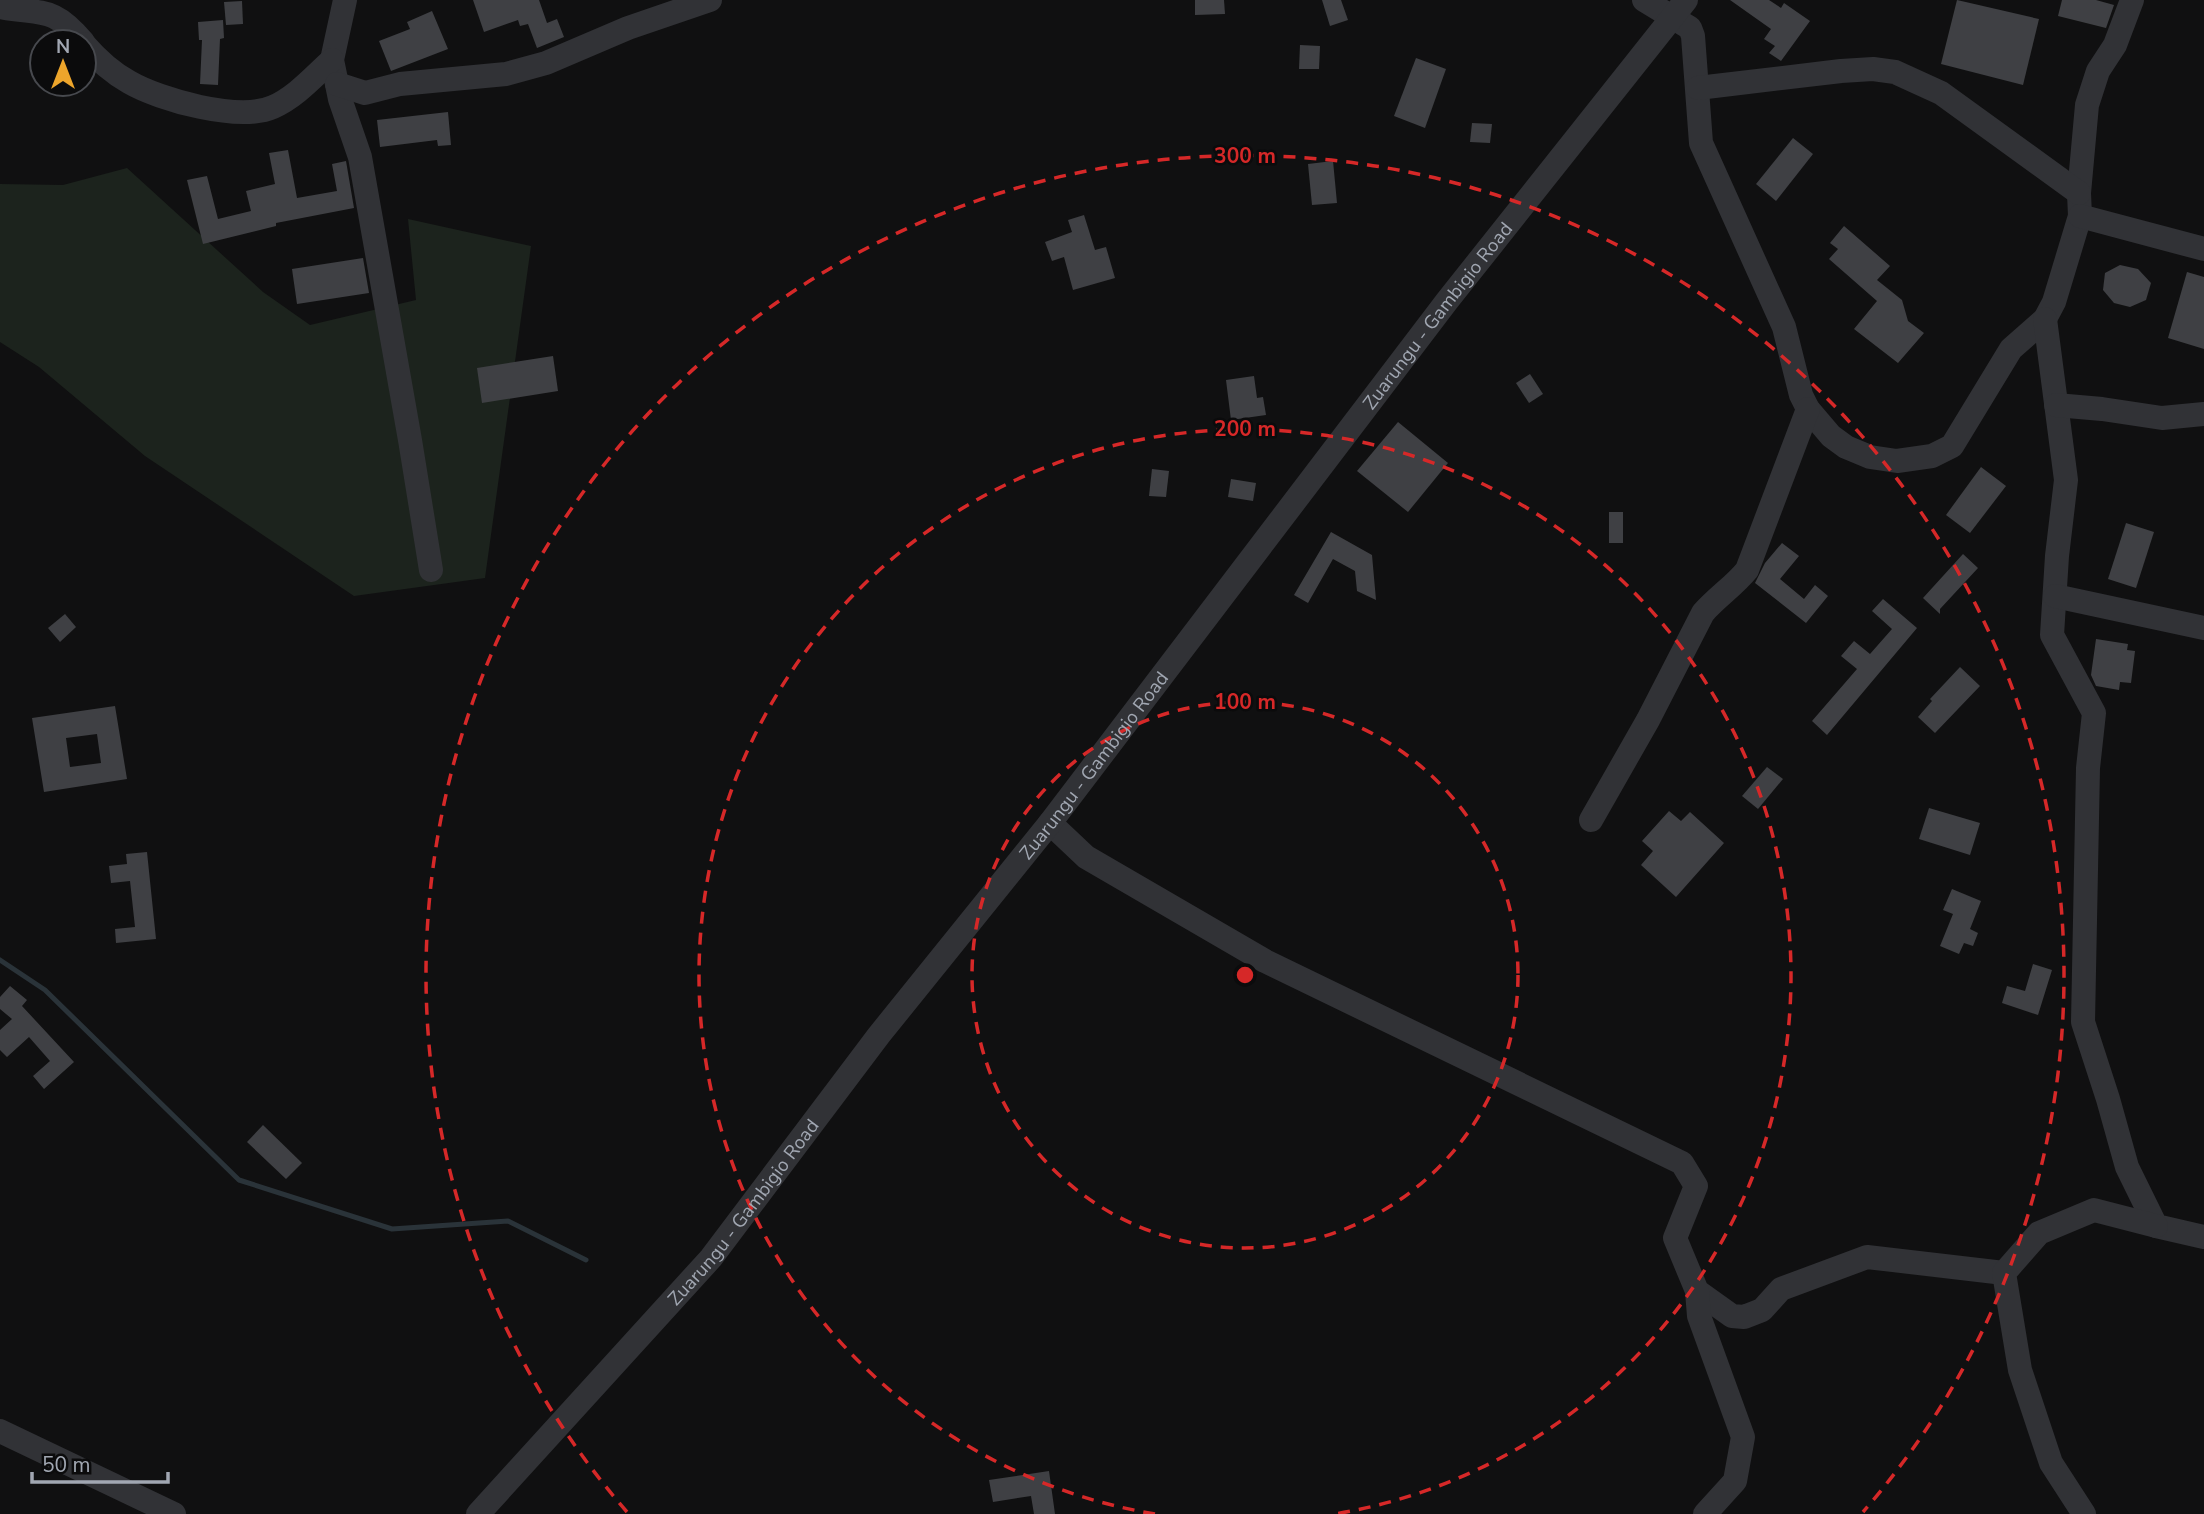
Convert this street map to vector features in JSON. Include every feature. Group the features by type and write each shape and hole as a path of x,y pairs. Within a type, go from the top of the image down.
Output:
{"street":[{"path":"345,0 332,60 337,85 360,157 408,427 430,570"},
{"path":"337,85 365,93 400,84 506,74 546,63 628,28 710,0"},
{"path":"1644,0 1679,9 1690,28 1698,88 1701,143 1784,327 1801,395 1808,409 1831,436 1846,447 1870,457 1897,461 1932,456 1952,446 2011,349 2045,319 2054,302 2080,204 2087,105 2098,71 2115,45 2132,0"},
{"path":"0,7 43,12 59,18 69,28"},
{"name":"Zuarungu - Gambigio Road","path":"478,1514 711,1258 879,1035 1050,823 1447,301 1679,9"},
{"path":"98,58 130,83 152,92 197,105 246,113 273,107 295,93 332,60"},
{"path":"1698,88 1841,71 1873,69 1895,72 1941,93 2080,204 2204,249"},
{"path":"2045,319 2066,480 2052,635 2094,713 2088,768 2083,1022 2127,1167 2156,1226"},
{"path":"2056,405 2162,418 2204,414"},
{"path":"1591,820 1648,720 1703,613 1747,570 1808,409"},
{"path":"2055,596 2204,628"},
{"path":"1050,823 1086,857 1265,961 1682,1163 1696,1186 1675,1238 1697,1291 1699,1316 1743,1437 1735,1481 1705,1514"},
{"path":"2004,1273 2039,1233 2094,1210 2204,1237"},
{"path":"1697,1291 1732,1316 1744,1317 1762,1310 1780,1289 1867,1257 2004,1273"},
{"path":"2004,1273 2020,1370 2051,1463 2084,1514"},
{"path":"0,1431 174,1514"}],"shaded area":[{"path":"127,168 263,292 310,325 416,300 408,219 531,246 485,578 354,596 145,456 39,367 0,342 0,184 63,185"}],"building":[{"path":"473,0 539,0 547,23 557,19 564,37 537,48 528,24 520,26 518,20 484,32"},
{"path":"1195,0 1224,0 1225,14 1195,15"},
{"path":"1322,0 1341,0 1348,20 1330,26"},
{"path":"1730,0 1769,0 1781,8 1784,3 1810,21 1781,61 1769,53 1775,46 1764,39 1771,29"},
{"path":"1957,0 2039,19 2023,85 1941,64"},
{"path":"2062,0 2096,0 2114,5 2106,28 2058,16"},
{"path":"242,1 243,24 226,25 224,2"},
{"path":"432,11 448,49 391,71 379,41 410,29 407,22"},
{"path":"223,20 224,38 220,39 218,85 200,84 202,40 199,40 198,22"},
{"path":"1300,45 1320,46 1319,69 1299,69"},
{"path":"1416,58 1446,69 1425,128 1394,116"},
{"path":"448,112 451,145 438,146 437,140 380,147 377,120"},
{"path":"1472,123 1492,124 1490,143 1470,142"},
{"path":"1793,138 1813,154 1776,201 1756,184"},
{"path":"288,150 297,198 337,191 332,164 346,161 354,208 276,223 276,226 203,244 187,180 207,176 218,219 251,211 246,191 275,184 269,153"},
{"path":"1333,161 1337,203 1312,205 1308,164"},
{"path":"1084,215 1095,250 1106,247 1115,278 1073,290 1064,257 1052,261 1045,242 1072,232 1068,220"},
{"path":"1844,226 1890,266 1877,280 1902,300 1908,321 1924,333 1898,363 1854,329 1877,301 1829,259 1838,249 1830,243"},
{"path":"363,258 369,293 297,304 292,269"},
{"path":"2120,265 2138,269 2151,283 2146,300 2130,307 2114,303 2103,290 2105,273"},
{"path":"2187,272 2204,277 2204,349 2168,338"},
{"path":"553,356 558,391 482,403 477,368"},
{"path":"1530,374 1543,394 1529,403 1516,383"},
{"path":"1254,376 1257,398 1263,397 1266,415 1231,420 1226,380"},
{"path":"1398,422 1448,463 1408,512 1357,471"},
{"path":"1981,467 2006,486 1970,533 1946,515"},
{"path":"1152,469 1169,471 1166,497 1149,496"},
{"path":"1231,479 1256,483 1253,501 1228,497"},
{"path":"1609,512 1623,512 1623,543 1609,543"},
{"path":"2126,523 2154,532 2136,588 2108,579"},
{"path":"1331,532 1372,555 1376,600 1357,591 1355,571 1333,559 1308,603 1294,595"},
{"path":"1782,543 1799,556 1780,579 1804,599 1815,585 1828,596 1806,623 1755,583 1765,563"},
{"path":"1963,554 1978,568 1940,609 1940,614 1923,598"},
{"path":"1883,599 1917,628 1827,735 1812,721 1857,669 1841,656 1854,641 1870,654 1892,629 1872,611"},
{"path":"65,614 76,627 60,642 48,628"},
{"path":"2096,639 2128,644 2127,650 2135,651 2131,683 2120,682 2119,690 2096,686 2091,675"},
{"path":"1960,667 1980,686 1935,733 1918,717 1932,701 1930,699"},
{"path":"115,706 127,779 44,792 32,718","holes":["97,734 101,763 70,767 66,738"]},
{"path":"1767,767 1783,779 1758,809 1742,796"},
{"path":"1929,808 1980,823 1970,855 1919,839"},
{"path":"1669,811 1681,821 1690,812 1724,843 1676,897 1641,865 1653,851 1642,841"},
{"path":"147,852 156,939 116,943 115,929 135,927 130,881 111,883 109,866 127,864 126,854"},
{"path":"1952,889 1981,901 1970,929 1978,933 1973,946 1964,943 1959,954 1940,946 1953,914 1943,910"},
{"path":"2033,964 2052,970 2038,1015 2002,1003 2007,986 2025,991"},
{"path":"10,986 27,1000 22,1006 74,1062 44,1089 33,1076 50,1061 29,1037 7,1057 0,1050 0,1030 12,1019 0,1009 0,997"},
{"path":"263,1125 302,1163 286,1179 247,1142"},
{"path":"1049,1471 1055,1514 1034,1514 1031,1496 993,1502 989,1480"}],"waterway":[{"path":"0,960 45,990 239,1180 392,1229 508,1221 586,1260"}]}
